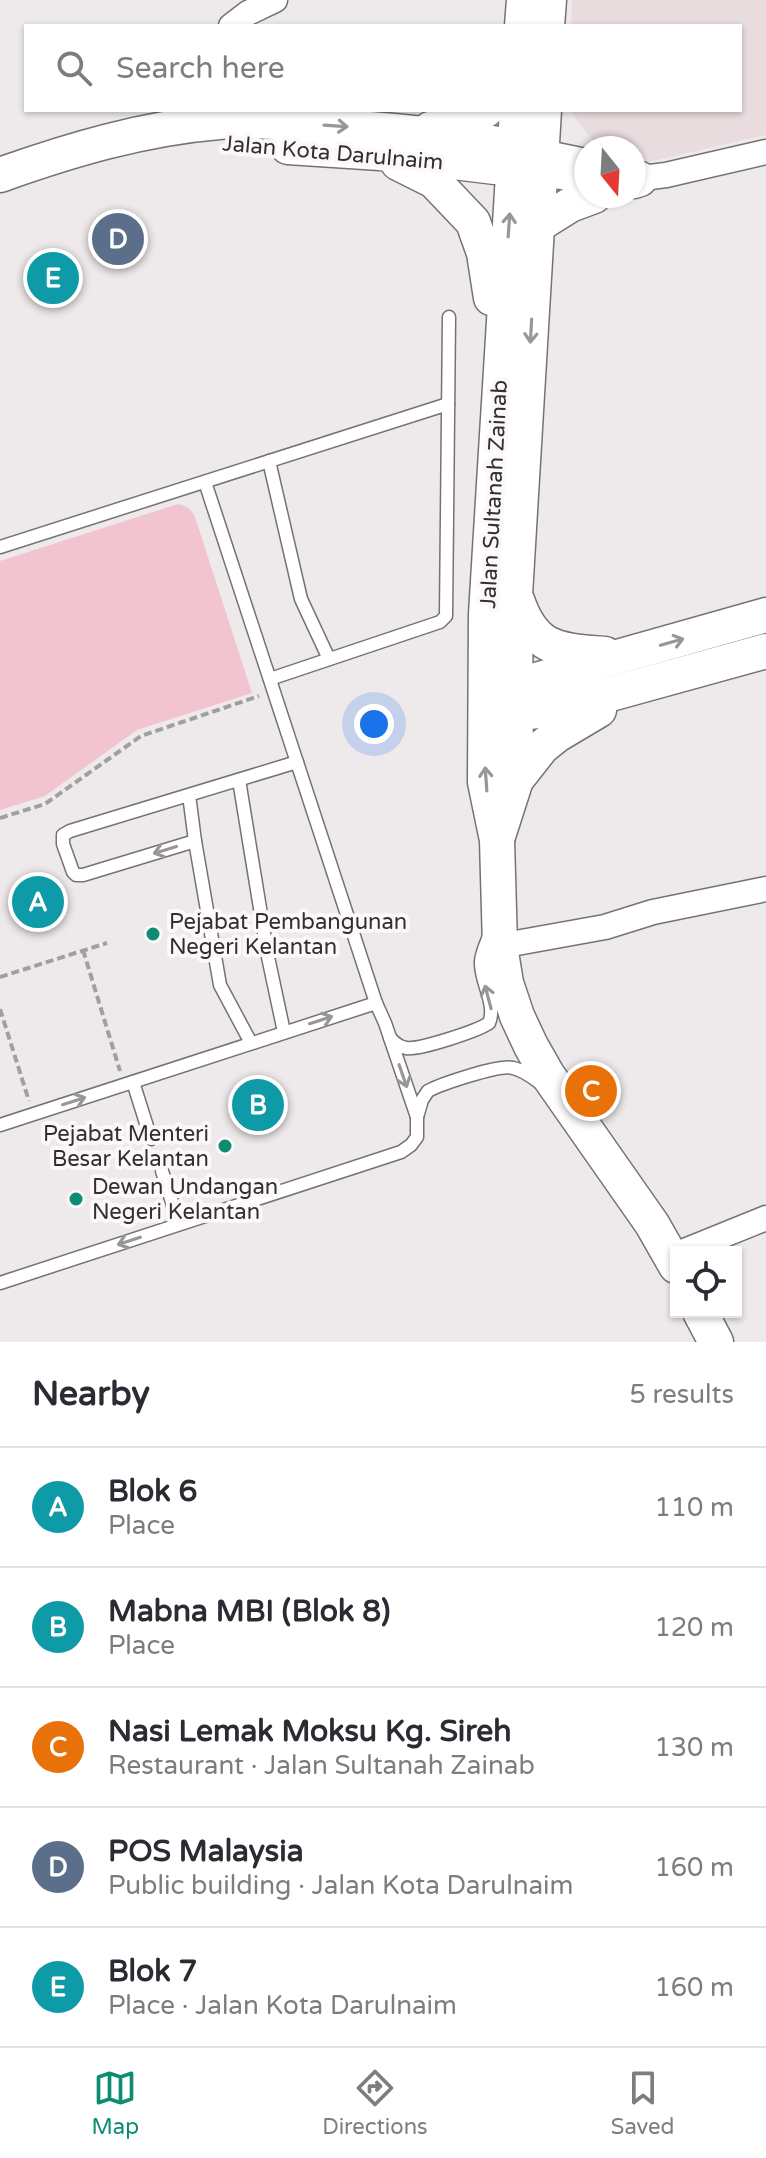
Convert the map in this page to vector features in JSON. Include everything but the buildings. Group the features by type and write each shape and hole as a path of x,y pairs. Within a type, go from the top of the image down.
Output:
{"main road":[{"path":"522,24 524,0"},
{"path":"547,24 549,0"},
{"path":"393,143 464,122 482,112"},
{"path":"517,112 528,160"},
{"path":"528,160 543,112"},
{"name":"Jalan Kota Darulnaim","path":"0,175 124,138 178,118 261,122 528,160"},
{"name":"Jalan Kota Darulnaim","path":"124,138 393,143"},
{"path":"393,143 473,222 484,253 501,358"},
{"name":"Jalan Sultanah Zainab","path":"528,160 538,225 515,595 485,782 497,840 500,946 506,983 531,1046 547,1074 670,1249"},
{"name":"Jalan Sultanah Zainab","path":"497,840 516,780 486,614 501,358 528,160"},
{"path":"538,225 574,204"},
{"path":"515,595 522,616 542,642 576,652 623,655"},
{"path":"500,702 623,655 766,615"},
{"path":"500,702 556,709 766,651"},
{"path":"516,780 542,747 557,735 645,684"},
{"path":"703,1318 716,1342"}],"street":[{"path":"234,24 275,0"},
{"path":"646,178 766,152"},
{"path":"528,160 574,161"},
{"path":"528,160 574,177"},
{"path":"500,946 605,927 653,912 766,889"},
{"path":"701,1246 766,1218"}],"lane":[{"path":"272,685 329,659 440,622 446,616 449,317"},
{"path":"1,545 448,404"},
{"path":"269,461 301,599 329,659"},
{"path":"205,482 376,1003 417,1117"},
{"path":"195,841 76,875 62,839 70,831 297,762"},
{"path":"239,780 268,957 284,1032"},
{"path":"189,795 220,985 251,1043"},
{"path":"390,1038 403,1047 417,1047 489,1023 491,1010 480,959 499,907"},
{"path":"0,1125 376,1003"},
{"path":"0,1283 401,1152 417,1137 417,1117 428,1091 509,1067 523,1072 563,1097"},
{"path":"129,1083 151,1139"},
{"path":"162,1171 179,1224"}],"path":[{"path":"0,818 45,804 141,736 272,685"},
{"path":"0,977 107,943"},
{"path":"83,950 129,1083"},
{"path":"0,1009 33,1114"}],"shaded area":[{"path":"572,0 766,0 766,135 646,163 646,136 589,136 571,112 742,112 742,24 571,24"},
{"path":"178,504 188,508 195,517 252,693 137,730 45,796 0,810 0,561"}],"place":[{"name":"POS Malaysia","path":"118,239"},
{"name":"Blok 7","path":"53,278"},
{"name":"Blok 6","path":"38,902"},
{"name":"Pejabat Pembangunan Negeri Kelantan","path":"153,934"},
{"name":"Nasi Lemak Moksu Kg. Sireh","path":"591,1091"},
{"name":"Mabna MBI (Blok 8)","path":"258,1105"},
{"name":"Pejabat Menteri Besar Kelantan","path":"225,1146"},
{"name":"Dewan Undangan Negeri Kelantan","path":"76,1199"}]}
